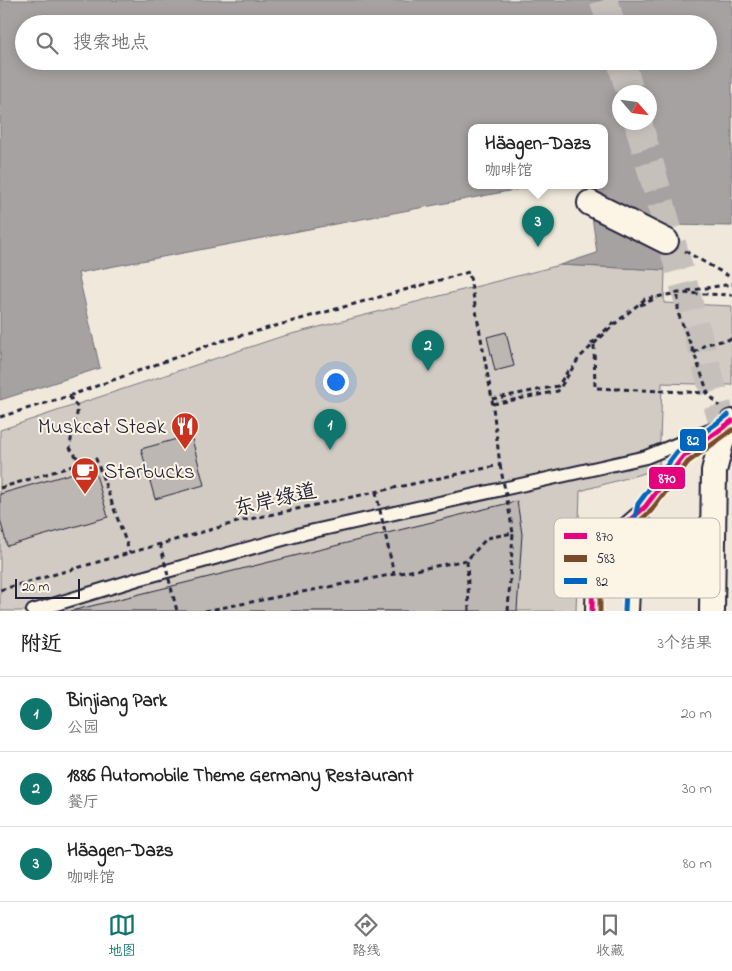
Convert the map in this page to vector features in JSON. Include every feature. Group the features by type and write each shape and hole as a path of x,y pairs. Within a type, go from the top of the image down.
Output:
{"street":[{"path":"590,203 666,241"},
{"path":"713,518 714,471 728,417"},
{"path":"712,598 712,611"}],"lane":[{"path":"632,518 645,507 683,457 728,417"},
{"path":"33,611 138,579 305,533 646,457 728,417"},
{"path":"642,518 645,507"},
{"path":"592,598 592,611"},
{"path":"632,598 632,611"}],"path":[{"path":"666,241 732,278"},
{"path":"0,417 69,396 218,342 469,272 493,404 500,465 513,533 508,611"},
{"path":"492,399 558,386 579,358 605,329 636,306 664,296 732,284"},
{"path":"678,294 732,295"},
{"path":"678,294 678,313 708,393 728,417"},
{"path":"694,353 706,344 732,339"},
{"path":"593,343 595,388 708,393"},
{"path":"493,404 558,391 579,358"},
{"path":"69,396 78,408 71,434 70,448 82,463"},
{"path":"0,488 96,459 130,553"},
{"name":"东岸绿道","path":"0,590 241,521 500,465"},
{"path":"376,492 394,574"},
{"path":"205,611 467,560 487,538 513,533"},
{"path":"160,544 177,611"},
{"path":"467,560 469,611"}],"shaded area":[{"path":"0,0 732,0 732,226 667,225 665,270 560,265 597,253 588,189 608,189 608,124 468,124 468,189 519,189 78,273 100,368 0,400"},
{"path":"560,265 665,270 664,303 732,306 732,385 662,383 659,469 580,491 579,518 554,518 554,598 576,598 576,611 0,611 0,430 280,337"}],"building":[{"path":"506,332 514,366 495,371 487,337"},
{"path":"191,435 204,485 155,499 141,449"},
{"path":"94,467 108,517 7,546 0,519 0,494"},
{"path":"517,501 522,534 517,611 71,611"}],"tunnel":[{"path":"604,0 608,15"},
{"path":"624,70 628,85"},
{"path":"640,130 732,457"}],"transit line":[{"name":"82","path":"635,518 638,504 677,452 728,415"},
{"name":"870","path":"632,518 645,507 683,457 732,421"},
{"name":"583","path":"643,518 650,512 688,462 732,430"},
{"name":"870","path":"592,598 592,611"},
{"name":"583","path":"600,598 600,611"},
{"name":"82","path":"625,611 626,598"}],"place":[{"name":"Häagen-Dazs","path":"538,247"},
{"name":"1886 Automobile Theme Germany Restaurant","path":"428,371"},
{"name":"Muskcat Steak","path":"185,450"},
{"name":"Binjiang Park","path":"330,450"},
{"name":"Starbucks","path":"85,495"}]}
